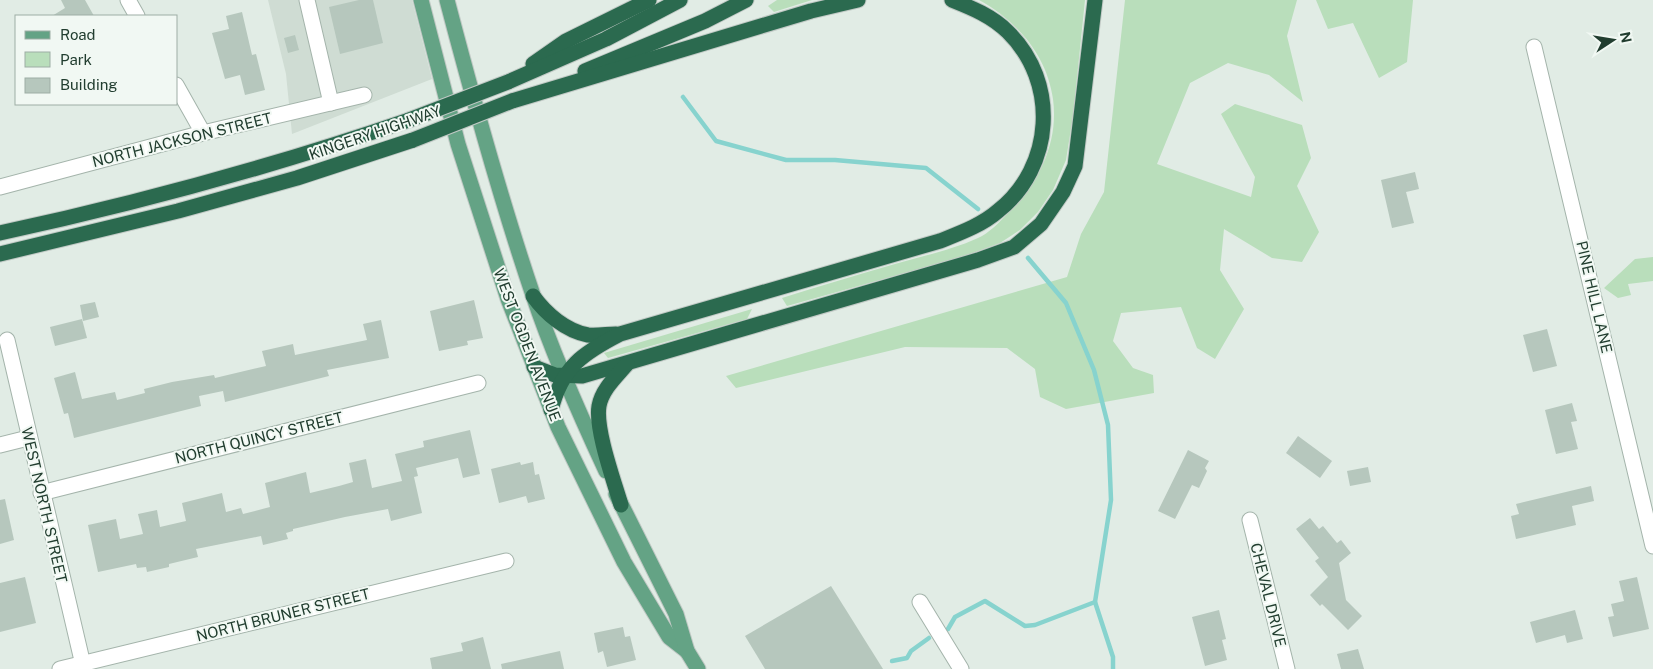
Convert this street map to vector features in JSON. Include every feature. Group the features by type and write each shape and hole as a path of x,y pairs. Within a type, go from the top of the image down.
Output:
{"highway":[{"path":"508,82 566,40 649,0"},
{"name":"KINGERY HIGHWAY","path":"0,233 183,190 306,155 409,120 508,82 606,39 680,0"},
{"name":"KINGERY HIGHWAY","path":"0,254 178,211 270,186 413,140 705,21 746,0"},
{"path":"512,101 811,11 858,0"},
{"path":"551,410 564,376 582,355 620,334 940,241 972,228 999,211 1022,187 1035,162 1042,137 1044,112 1040,85 1031,62 1008,32 996,21 977,10 952,0"},
{"path":"534,367 564,376 582,376 978,260 1014,247 1042,224 1063,192 1075,166 1096,0"},
{"path":"533,296 544,312 566,326 588,335 620,334"},
{"path":"621,505 601,432 599,406 608,385 628,364"}],"main road":[{"name":"WEST OGDEN AVENUE","path":"448,0 487,151 533,296 564,376 621,505 676,614 687,651 698,669"},
{"name":"WEST OGDEN AVENUE","path":"423,6 458,144 508,299 551,410 624,562 669,637 687,651"}],"street":[{"path":"128,0 136,15"},
{"path":"307,0 331,103"},
{"name":"PINE HILL LANE","path":"1534,47 1653,546"},
{"path":"178,89 203,133"},
{"name":"NORTH JACKSON STREET","path":"0,187 203,133 364,95"},
{"name":"WEST NORTH STREET","path":"7,340 28,438 83,666"},
{"name":"NORTH QUINCY STREET","path":"41,493 478,383"},
{"path":"0,445 28,438"},
{"name":"CHEVAL DRIVE","path":"1250,520 1287,669"},
{"name":"NORTH BRUNER STREET","path":"60,669 83,666 506,561"},
{"path":"920,602 961,669"}],"shaded area":[{"path":"268,0 412,0 432,79 292,134 286,74"}],"green space":[{"path":"777,0 812,0 774,12 768,6"},
{"path":"979,0 1085,0 1073,116 1066,160 1053,190 1038,212 1020,230 1000,243 962,257 787,306 782,298 947,249 982,236 990,231 1018,202 1037,176 1044,162 1053,132 1053,99 1050,83 1037,54 1018,29 993,8"},
{"path":"1125,0 1297,0 1287,36 1303,102 1269,75 1228,63 1190,83 1157,164 1251,197 1255,177 1221,114 1235,104 1302,125 1311,158 1297,186 1319,232 1302,262 1272,258 1224,229 1220,270 1244,309 1215,359 1197,348 1181,307 1121,313 1113,341 1133,368 1153,375 1154,393 1066,409 1040,397 1035,369 1007,348 905,347 736,388 726,376 1067,277 1081,234 1104,192"},
{"path":"1316,0 1413,0 1407,62 1379,78 1353,23 1328,29"},
{"path":"1653,257 1653,281 1628,284 1631,295 1618,298 1604,288 1635,259"},
{"path":"752,309 747,319 608,358 604,353"}],"building":[{"path":"61,0 85,0 93,15 54,15 65,8"},
{"path":"359,0 373,0 383,43 340,54 329,7"},
{"path":"242,12 252,55 256,54 265,90 245,95 240,75 225,79 212,33 229,29 226,16"},
{"path":"295,35 299,50 288,53 284,38"},
{"path":"1415,172 1419,189 1406,192 1414,223 1392,228 1381,180"},
{"path":"474,300 483,338 467,341 468,345 439,351 430,311"},
{"path":"95,302 99,317 83,321 80,305"},
{"path":"82,319 87,338 55,346 50,327"},
{"path":"381,320 389,358 327,370 329,376 225,402 223,391 199,396 201,406 74,438 68,413 64,414 54,378 75,372 82,399 115,392 117,400 145,393 144,389 172,382 214,375 215,378 266,366 262,351 293,344 295,355 367,340 363,324"},
{"path":"1547,329 1557,366 1533,372 1523,335"},
{"path":"1572,403 1577,421 1571,422 1578,449 1556,454 1545,410"},
{"path":"470,430 480,474 463,478 458,458 416,468 418,476 414,477 422,513 391,521 388,509 293,529 293,531 286,533 288,539 263,545 261,536 196,549 198,557 147,572 146,567 137,568 136,564 98,572 88,525 116,519 120,539 143,534 138,514 157,510 160,527 186,521 182,503 222,493 226,512 241,508 243,514 270,507 265,483 306,472 310,493 353,482 349,463 366,459 372,488 402,481 395,454 424,447 423,441"},
{"path":"1298,436 1332,461 1320,478 1286,453"},
{"path":"1188,450 1209,461 1205,468 1207,471 1199,488 1192,485 1175,519 1158,511"},
{"path":"520,462 521,465 533,462 535,475 539,474 545,499 528,503 526,496 499,503 491,469"},
{"path":"1368,467 1371,482 1350,486 1347,471"},
{"path":"1591,486 1594,501 1572,506 1576,525 1516,539 1511,516 1519,514 1516,504"},
{"path":"5,499 14,540 0,544 0,500"},
{"path":"1310,518 1319,529 1323,526 1337,543 1341,540 1351,553 1339,563 1346,600 1362,616 1348,630 1322,604 1320,606 1310,595 1328,577 1315,561 1319,558 1296,529"},
{"path":"25,577 36,623 0,632 0,583"},
{"path":"1637,577 1649,629 1613,637 1608,617 1614,616 1611,604 1624,601 1619,581"},
{"path":"831,586 883,669 765,669 745,636"},
{"path":"1219,610 1226,639 1222,640 1227,660 1205,666 1192,617"},
{"path":"1575,610 1583,639 1567,643 1565,635 1536,643 1530,622"},
{"path":"623,627 625,637 630,636 636,660 607,667 603,651 598,653 594,633"},
{"path":"483,637 491,669 432,669 430,658 463,651 461,643"},
{"path":"1358,649 1364,669 1341,669 1337,654"},
{"path":"560,651 564,669 502,669 501,664"}],"waterway":[{"path":"683,97 716,141 786,160 835,160 926,168 978,209"},
{"path":"1028,258 1066,303 1094,370 1108,425 1111,500 1095,602 1113,657 1113,669"},
{"path":"948,629 955,617 985,601 1025,626 1035,625 1095,602"},
{"path":"892,661 907,658 911,651 929,638"}]}
